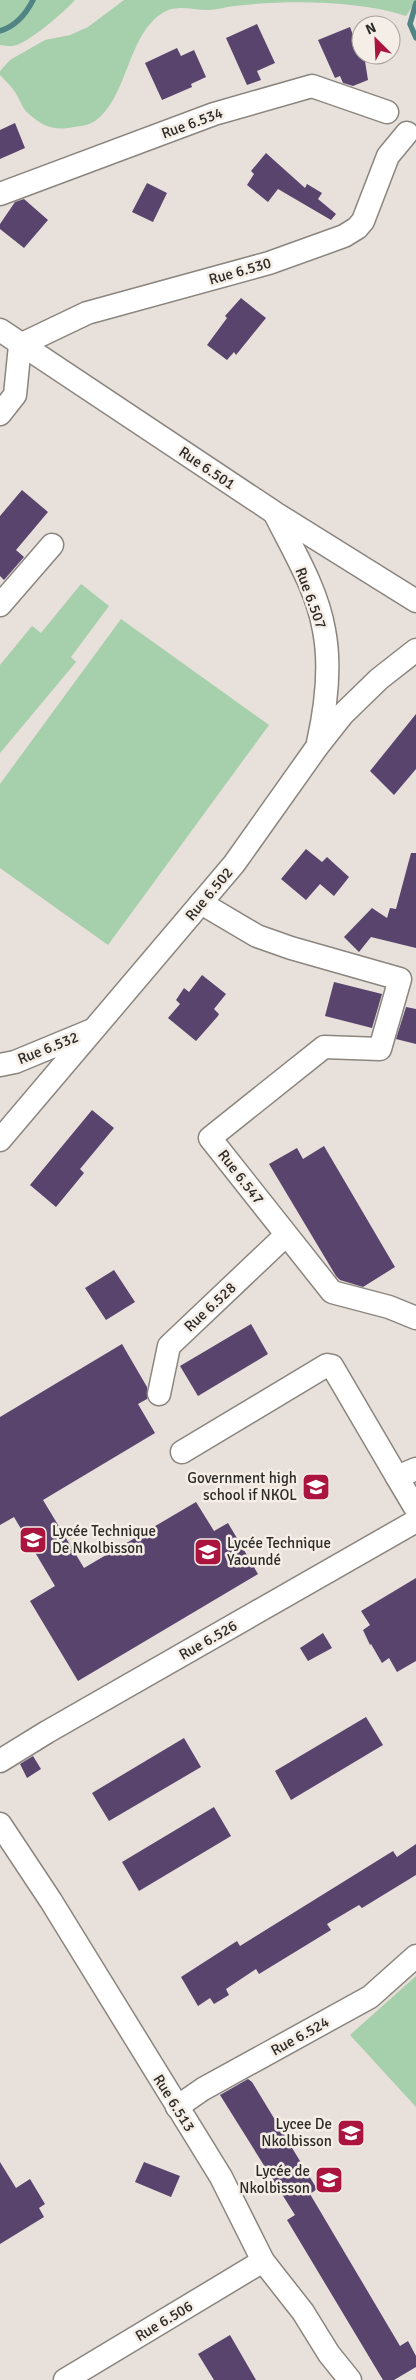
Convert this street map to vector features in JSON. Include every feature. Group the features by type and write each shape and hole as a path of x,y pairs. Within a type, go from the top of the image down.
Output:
{"street":[{"name":"Rue 6.534","path":"0,194 214,114 312,86 386,112"},
{"name":"Rue 6.530","path":"20,345 87,313 270,263 344,236 357,228 363,221 388,156 407,133"},
{"name":"Rue 6.501","path":"0,330 275,513 416,601"},
{"path":"0,414 15,395 20,345"},
{"name":"Rue 6.507","path":"275,513 305,576 324,630 327,660 324,718 317,747"},
{"path":"0,605 52,545"},
{"name":"Rue 6.502","path":"0,1140 234,864 317,747 343,714 379,679 416,650"},
{"name":"Rue 6.547","path":"201,903 257,936 291,948 408,980 380,1049 324,1047 210,1138 332,1292 390,1307 416,1318"},
{"name":"Rue 6.532","path":"0,1065 15,1062 94,1030"},
{"name":"Rue 6.528","path":"159,1394 169,1346 286,1235"},
{"path":"182,1452 324,1366 332,1366 406,1473 416,1509"},
{"name":"Rue 6.526","path":"0,1761 47,1732 416,1521"},
{"name":"Rue 6.513","path":"0,1824 51,1901 220,2177 263,2261 303,2312 329,2354 350,2380"},
{"name":"Rue 6.524","path":"177,2108 204,2089 370,1997 416,1956"},
{"name":"Rue 6.506","path":"66,2380 263,2261"}],"green space":[{"path":"0,0 75,0 33,36 19,44 10,46 0,45"},
{"path":"124,0 416,1 406,16 344,4 298,2 254,4 210,10 171,9 153,20 143,33 115,96 106,110 95,121 85,125 55,128 45,125 34,118 27,112 17,95 0,75 0,71 10,60 45,40 70,35 88,27"},
{"path":"81,584 109,606 71,657 76,662 0,753 0,665 32,626 41,633"},
{"path":"121,619 269,725 108,945 0,868 0,784"},
{"path":"416,1976 416,2107 350,2035"}],"building":[{"path":"257,24 275,63 257,71 261,80 247,85 226,38"},
{"path":"350,27 351,65 366,65 368,80 353,86 343,83 340,76 335,78 318,40"},
{"path":"177,48 181,56 194,50 206,77 191,84 192,87 162,100 145,63"},
{"path":"15,123 25,148 0,159 0,130"},
{"path":"266,153 305,188 307,184 322,193 318,199 336,214 331,220 278,189 268,202 247,185 254,174 251,171"},
{"path":"147,183 167,193 153,222 132,212"},
{"path":"24,199 48,220 24,248 0,229 0,224 15,202"},
{"path":"241,298 266,318 236,355 234,352 227,360 207,345 227,318 225,316"},
{"path":"22,490 48,512 16,550 24,557 4,580 0,576 0,516"},
{"path":"416,714 416,769 394,795 370,771"},
{"path":"306,849 322,862 327,857 349,877 334,896 320,884 306,900 281,879"},
{"path":"411,853 416,853 416,948 371,937 359,952 344,937 372,908 387,918 390,908 396,909"},
{"path":"202,975 226,994 214,1009 219,1014 218,1016 196,1041 168,1018 180,1004 176,1000 184,988 189,992"},
{"path":"334,982 382,994 372,1028 325,1016"},
{"path":"406,1007 416,1009 416,1044 396,1039"},
{"path":"92,1110 114,1128 80,1169 84,1173 56,1207 30,1185"},
{"path":"324,1146 395,1267 363,1287 340,1280 336,1276 269,1164 297,1148 303,1159"},
{"path":"114,1270 135,1302 106,1320 85,1288"},
{"path":"251,1324 268,1354 198,1396 180,1366"},
{"path":"122,1344 147,1387 147,1399 138,1404 155,1433 43,1500 84,1568 196,1502 214,1531 228,1523 258,1574 78,1681 30,1601 55,1586 14,1517 0,1525 0,1417"},
{"path":"416,1578 416,1661 397,1672 389,1658 382,1663 370,1645 363,1630 370,1625 361,1611"},
{"path":"323,1633 332,1648 308,1661 300,1648"},
{"path":"366,1717 383,1745 291,1800 275,1771"},
{"path":"184,1738 201,1767 109,1821 92,1793"},
{"path":"33,1756 41,1769 27,1778 20,1764"},
{"path":"214,1807 231,1836 139,1891 122,1862"},
{"path":"416,1844 416,1875 362,1908 359,1905 327,1924 331,1930 259,1974 256,1969 226,1989 229,1995 214,2004 210,1998 198,2006 181,1977 237,1941 240,1946 393,1851 397,1857"},
{"path":"248,2079 252,2082 317,2189 310,2194 400,2346 408,2341 416,2356 416,2367 394,2380 383,2380 287,2220 295,2215 220,2095"},
{"path":"0,2162 16,2188 30,2179 45,2204 39,2208 44,2217 0,2244"},
{"path":"144,2162 180,2176 171,2197 135,2182"},
{"path":"230,2335 256,2380 214,2380 198,2354"}],"waterway":[{"path":"0,31 20,19 33,0"},
{"path":"416,3 410,24 416,38"}],"place":[{"name":"Government high school if NKOL","path":"316,1487"},
{"name":"Lycée Technique De Nkolbisson","path":"33,1540"},
{"name":"Lycée Technique Yaoundé","path":"208,1552"},
{"name":"Lycee De Nkolbisson","path":"351,2133"},
{"name":"Lycée de Nkolbisson","path":"329,2180"}]}
